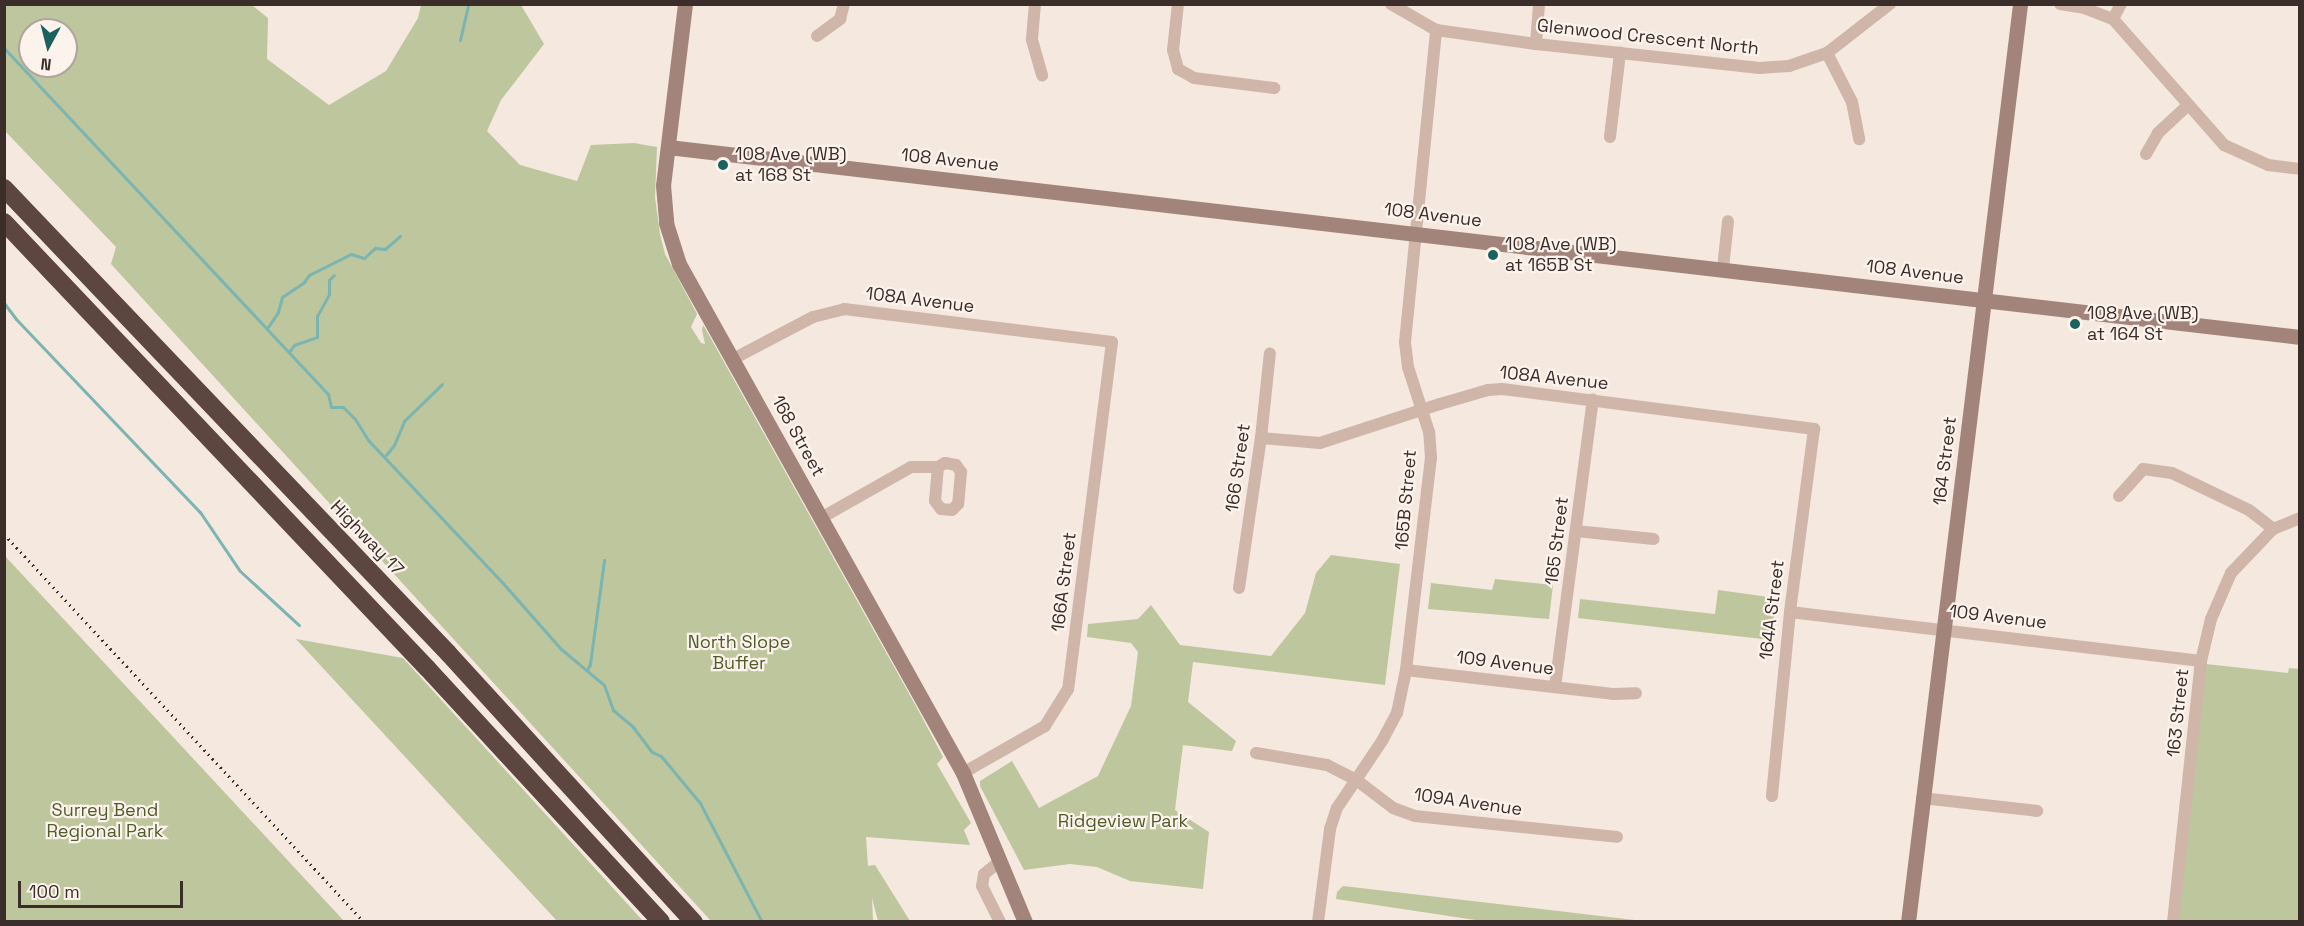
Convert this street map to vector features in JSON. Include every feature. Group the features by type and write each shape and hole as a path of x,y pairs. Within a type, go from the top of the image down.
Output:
{"highway":[{"name":"Highway 17","path":"4,188 448,653 694,921"},
{"path":"4,222 427,668 661,921"}],"street":[{"name":"168 Street","path":"685,4 663,184 666,223 679,264 963,773 1025,921"},
{"path":"817,36 840,19 844,4"},
{"path":"1035,4 1032,40 1042,76"},
{"path":"1178,4 1173,50 1178,69 1194,78 1274,88"},
{"name":"Glenwood Crescent North","path":"1391,4 1436,30 1536,44 1760,68 1789,66 1827,53 1890,4"},
{"path":"1536,44 1539,4"},
{"name":"164 Street","path":"1908,921 2020,4"},
{"path":"2060,4 2084,8 2113,19 2224,145 2268,165 2300,169"},
{"path":"2113,19 2121,4"},
{"name":"165B Street","path":"1318,921 1330,830 1337,808 1382,741 1397,713 1406,670 1430,475 1429,432 1408,367 1405,342 1436,30"},
{"path":"1610,137 1620,53"},
{"path":"1827,53 1852,102 1859,139"},
{"path":"2146,154 2158,133 2188,105"},
{"name":"108 Avenue","path":"668,147 1415,232 2300,337"},
{"path":"1723,268 1728,221"},
{"name":"108A Avenue","path":"733,359 813,317 844,309 1112,342"},
{"name":"166A Street","path":"963,773 1046,726 1068,689 1112,342"},
{"name":"166 Street","path":"1239,588 1261,438 1270,353"},
{"name":"108A Avenue","path":"1261,438 1320,443 1488,390 1502,389 1814,429"},
{"name":"165 Street","path":"1555,687 1593,400"},
{"name":"164A Street","path":"1772,796 1790,612 1814,429"},
{"path":"821,518 910,467 938,467"},
{"path":"2119,496 2143,469 2172,472 2249,510 2273,529 2300,519"},
{"name":"163 Street","path":"2173,921 2201,661 2211,619 2231,573 2273,529"},
{"path":"1576,531 1654,539"},
{"name":"109 Avenue","path":"1790,612 2201,661"},
{"name":"109 Avenue","path":"1406,670 1613,694 1636,693"},
{"name":"109A Avenue","path":"1256,753 1327,765 1355,779 1393,808 1415,816 1617,837"},
{"path":"1922,798 2037,811"},
{"path":"999,862 984,874 982,886 1000,921"}],"green space":[{"name":"North Slope Buffer","path":"5,4 252,5 268,18 267,59 329,105 386,71 418,18 421,5 521,5 544,44 501,100 487,131 520,165 577,181 591,145 634,143 657,147 655,197 660,234 665,254 697,314 691,327 701,343 705,344 703,325 705,328 917,708 943,757 937,764 971,823 964,830 970,845 866,837 868,866 875,865 910,921 878,921 872,898 873,921 711,921 111,264 116,247 5,131"},
{"name":"Ridgeview Park","path":"1331,555 1400,564 1385,685 1193,662 1188,702 1236,741 1232,751 1183,745 1175,810 1209,832 1203,889 1130,881 1097,867 1070,864 1024,870 980,786 980,781 1012,761 1039,808 1098,776 1131,706 1138,652 1131,643 1087,637 1088,624 1138,619 1151,605 1180,645 1271,656 1305,613 1316,573"},
{"name":"Surrey Bend Regional Park","path":"5,556 344,921 5,921"},
{"path":"1495,579 1553,585 1549,619 1428,609 1431,583 1492,590"},
{"path":"1718,590 1776,598 1771,640 1578,618 1580,599 1715,614"},
{"path":"296,639 403,658 643,921 557,921"},
{"path":"2206,664 2288,673 2289,668 2299,669 2299,921 2174,922"},
{"path":"1343,886 1643,921 1482,921 1336,899 1337,892"}],"waterway":[{"path":"460,40 468,4"},
{"path":"4,48 328,394 331,407 343,407 355,419 369,441 501,581 561,649 604,685 613,710 633,727 652,752 661,756 700,803 762,922"},
{"path":"268,327 278,312 282,297 304,282 309,275 351,254 364,258 375,248 385,249 400,236"},
{"path":"289,352 294,345 317,337 317,316 329,294 329,280 334,275"},
{"path":"4,303 16,319 200,512 240,571 299,625"},
{"path":"386,455 394,445 404,421 442,384"},
{"path":"587,670 590,664 604,560"}],"railway":[{"path":"4,534 364,922"}],"place":[{"name":"108 Ave (WB) at 168 St","path":"723,165"},
{"name":"108 Ave (WB) at 165B St","path":"1493,255"},
{"name":"108 Ave (WB) at 164 St","path":"2075,324"}]}
